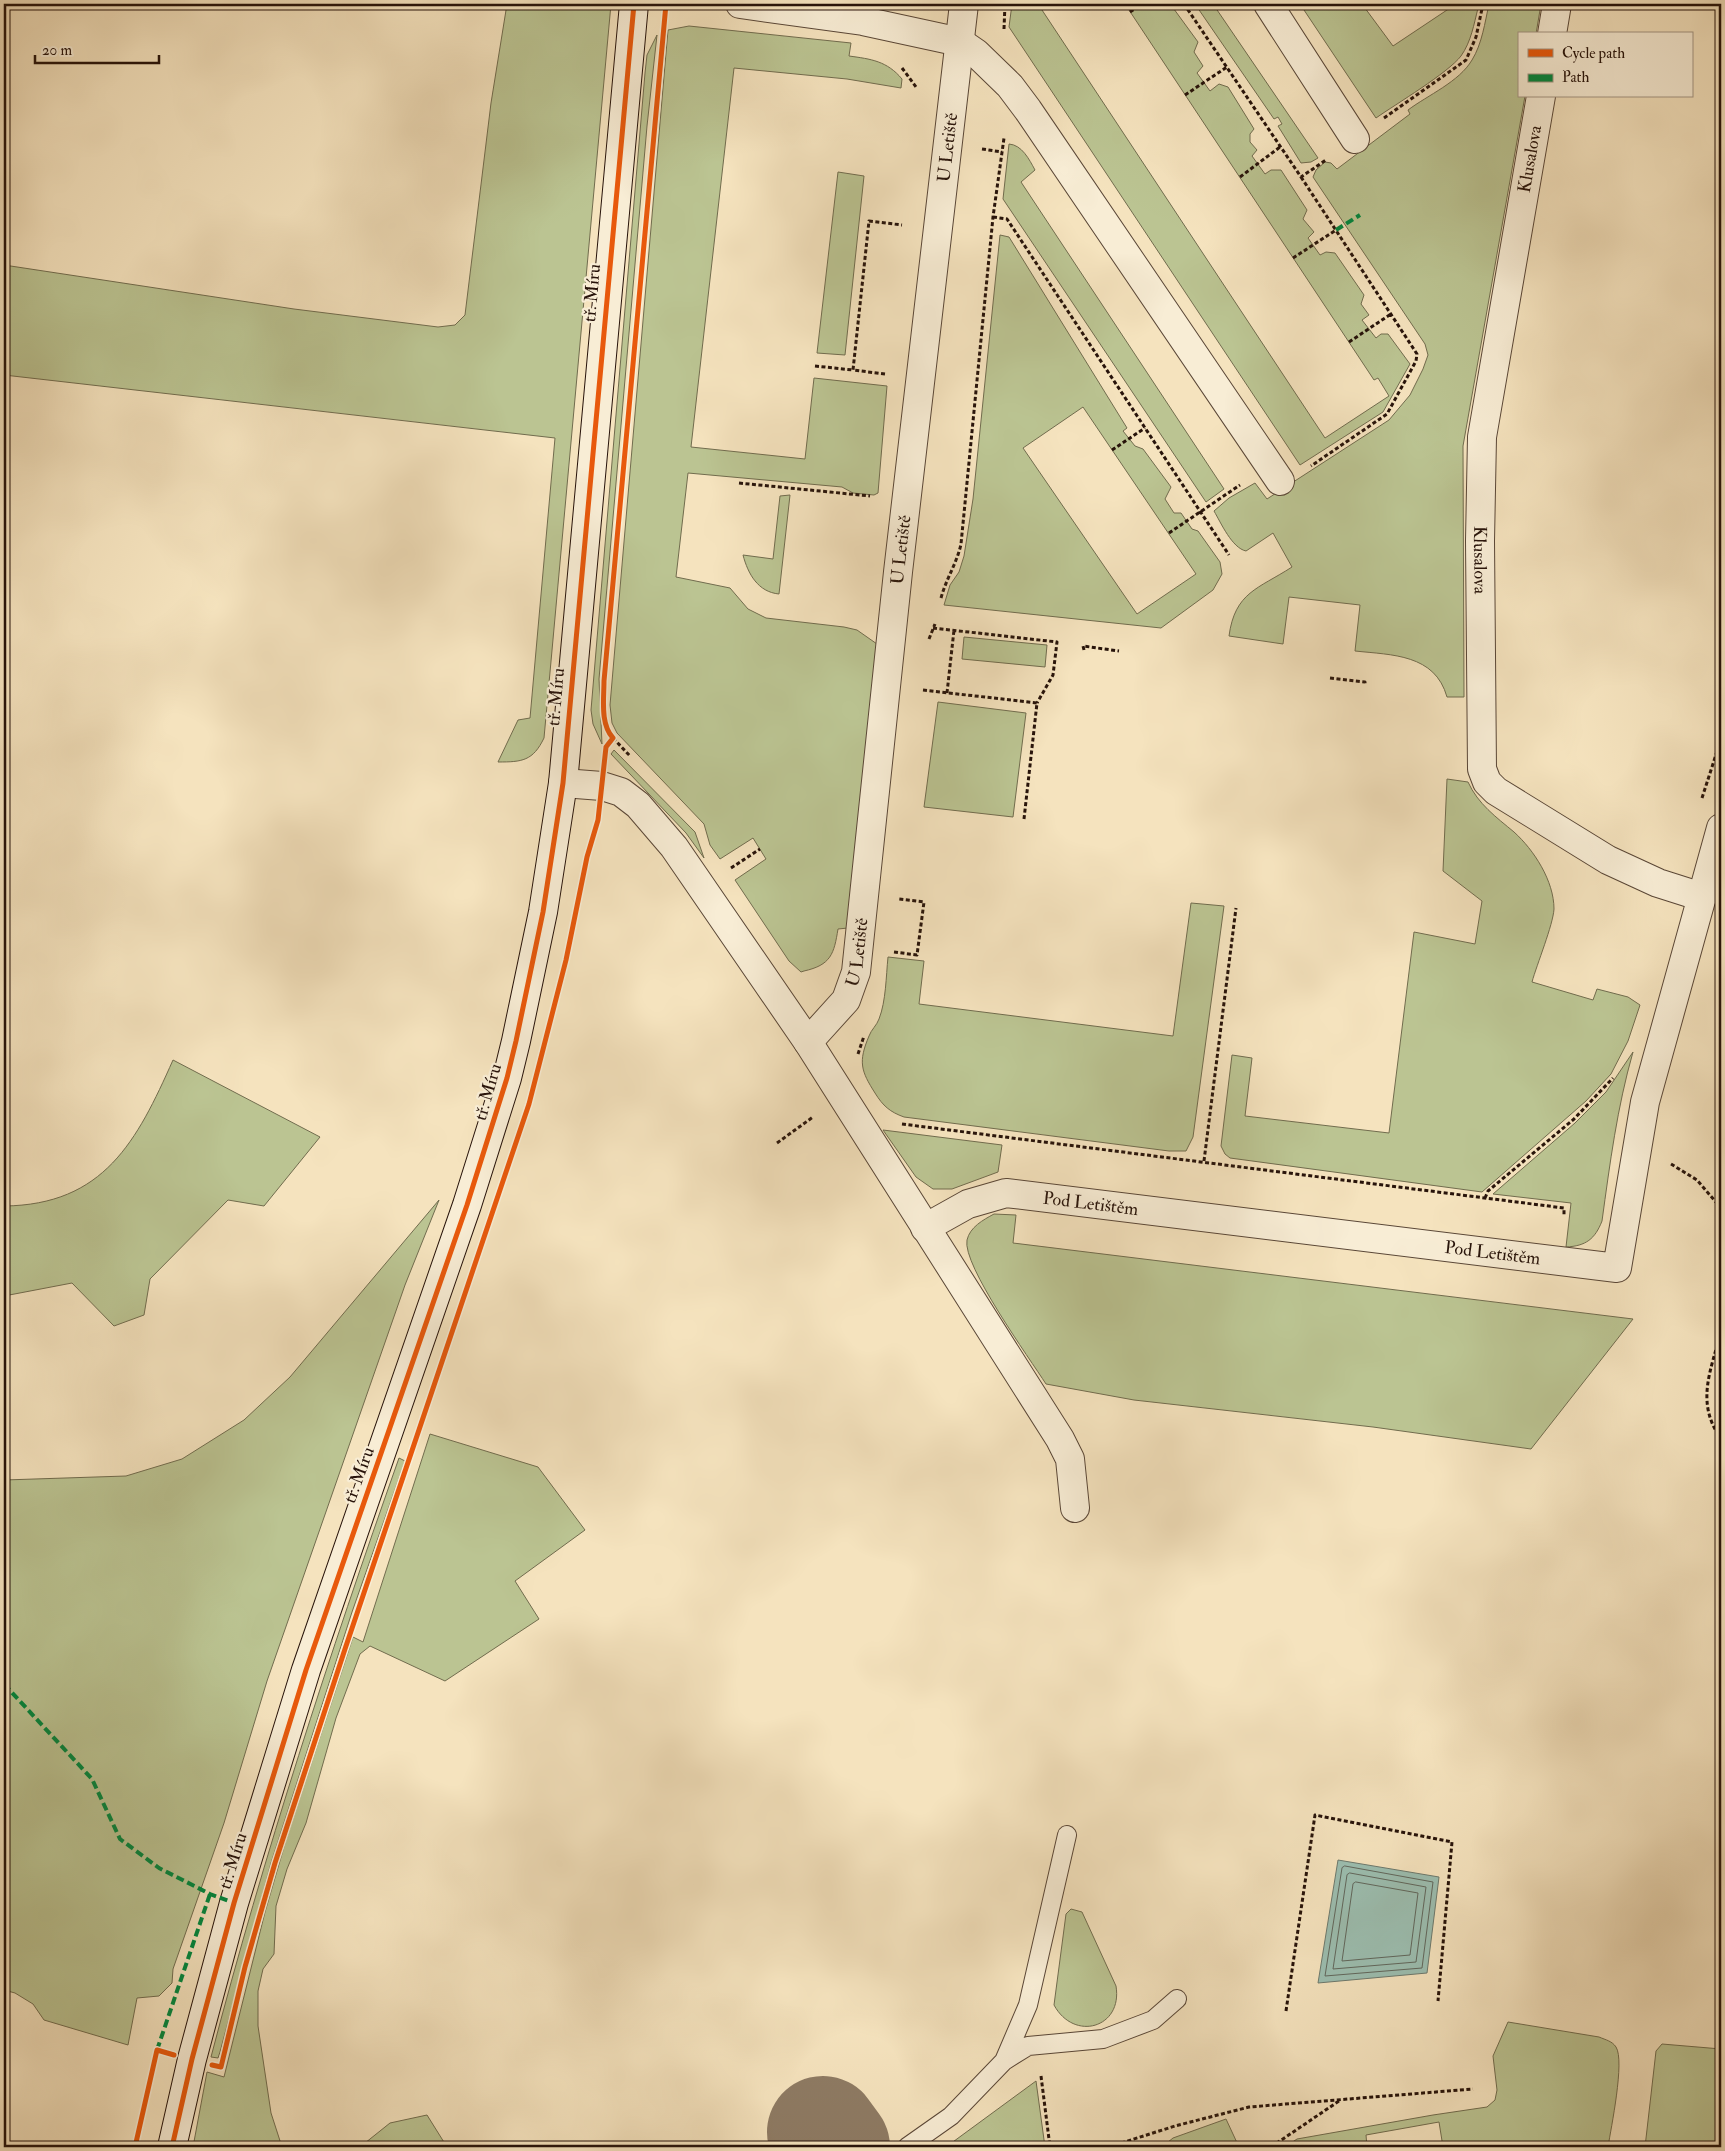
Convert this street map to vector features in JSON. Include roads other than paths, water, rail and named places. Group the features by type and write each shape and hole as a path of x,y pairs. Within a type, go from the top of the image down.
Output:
{"street":[{"name":"tř. Míru","path":"172,2147 192,2059 234,1903 306,1670 457,1233 507,1078 543,912 563,783 634,4"},
{"path":"740,4 863,21 960,42 976,53 1010,86 1028,110 1280,481"},
{"name":"U Letiště","path":"808,1042 846,1000 856,972 898,572 964,4"},
{"path":"1268,4 1356,139"},
{"path":"1552,32 1557,4"},
{"name":"Klusalova","path":"1541,98 1482,437 1480,532 1482,770 1487,782 1496,791 1608,860 1658,883 1702,897"},
{"path":"563,783 602,786 621,792 638,805 674,847 808,1042 1060,1439 1072,1466 1075,1508"},
{"name":"Pod Letištěm","path":"925,1228 961,1207 990,1196 1006,1193 1617,1268 1637,1142 1648,1093 1721,828"}],"lane":[{"path":"1004,2062 1028,2005 1067,1835"},
{"path":"907,2147 952,2116 1004,2062 1028,2046 1103,2039 1152,2020 1177,1999"}],"water":[{"path":"1338,1860 1439,1877 1427,1973 1318,1983"}]}
